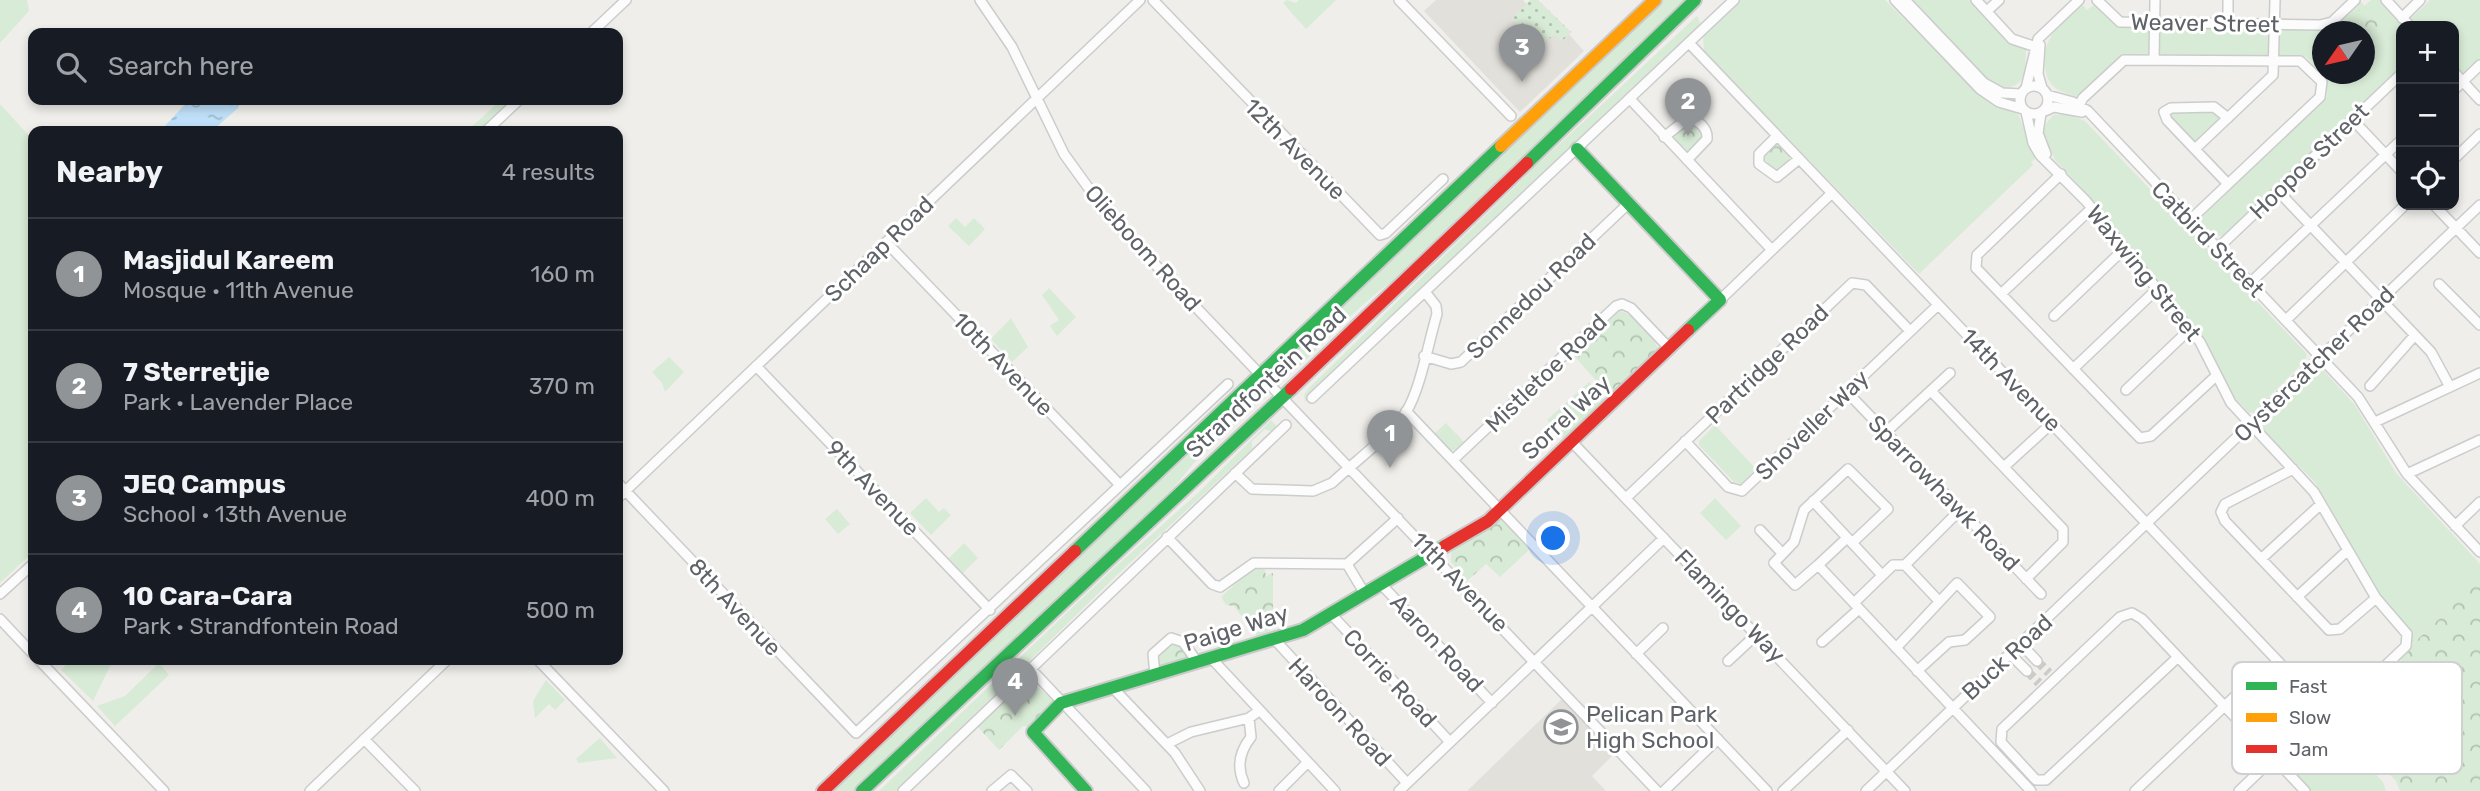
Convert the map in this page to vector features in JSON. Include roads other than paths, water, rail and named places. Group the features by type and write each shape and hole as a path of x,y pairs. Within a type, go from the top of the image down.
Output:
{"main road":[{"name":"Strandfontein Road","path":"823,791 1655,0"},
{"name":"Strandfontein Road","path":"862,791 1283,396 1695,0"},
{"path":"1577,149 1720,300"},
{"name":"Sorrel Way","path":"1434,555 1479,528 1720,300"},
{"name":"Paige Way","path":"1061,704 1303,630 1434,555"},
{"path":"1061,704 1033,732 1086,791"}],"street":[{"path":"596,28 626,0"},
{"name":"Olieboom Road","path":"980,0 1012,47 1064,154 1100,206 1262,374"},
{"name":"Schaap Road","path":"623,494 1140,0"},
{"name":"12th Avenue","path":"1153,0 1380,235 1386,233 1443,179"},
{"path":"1399,0 1511,116"},
{"name":"Strandfontein Road","path":"1312,398 1734,0"},
{"name":"Catbird Street","path":"1895,0 1980,89 1999,102 2024,111 2043,112 2054,107 2078,107"},
{"name":"Catbird Street","path":"1905,0 1984,83 2002,93 2044,91 2078,107 2096,120 2358,397 2407,474 2480,552"},
{"path":"1976,0 2015,41 2036,47 2044,33 2079,0"},
{"path":"1987,11 1999,0"},
{"name":"Weaver Street","path":"2097,0 2120,22 2275,24 2328,24 2355,0"},
{"path":"2154,59 2155,0"},
{"path":"2228,0 2228,23"},
{"path":"2195,149 2271,78 2275,0"},
{"path":"2386,0 2405,21"},
{"path":"2402,18 2420,0"},
{"name":"14th Avenue","path":"1689,43 2278,662"},
{"name":"Waxwing Street","path":"2036,47 2038,74 2049,101 2038,133 2050,162"},
{"name":"Waxwing Street","path":"2036,47 2024,91 2024,111 2036,149 2092,208 2123,250 2204,347 2231,403 2315,492 2376,598 2407,634 2408,642 2388,662"},
{"path":"2078,107 2120,63 2154,59 2305,64 2322,82 2323,92 2190,220"},
{"path":"2459,86 2480,65"},
{"path":"2459,78 2480,100"},
{"name":"Hoopoe Street","path":"2217,249 2396,79"},
{"path":"1630,99 1772,250"},
{"path":"491,126 514,105"},
{"path":"2228,118 2214,107 2166,109 2167,120 2228,184"},
{"path":"1664,136 1687,118 1695,120 1704,128 1707,139 1687,160"},
{"path":"2353,120 2396,166"},
{"path":"2459,154 2480,134"},
{"path":"1777,136 1759,154 1759,164 1777,177 1799,159"},
{"path":"2250,284 2396,145"},
{"path":"2061,174 1975,257 1976,268 2136,435 2144,439 2216,376"},
{"path":"2278,191 2431,352 2450,387"},
{"name":"Sorrel Way","path":"1720,300 1831,194"},
{"name":"Sonnedou Road","path":"1424,356 1451,365 1461,362 1629,203"},
{"name":"Oystercatcher Road","path":"2148,524 2480,205"},
{"path":"2001,293 2092,208"},
{"path":"2286,320 2400,210"},
{"path":"2439,210 2480,253"},
{"name":"10th Avenue","path":"886,242 1120,485"},
{"path":"2054,316 2123,250"},
{"name":"Partridge Road","path":"1626,498 1853,283 1866,285 1910,331"},
{"path":"2439,284 2480,325"},
{"path":"2073,369 2156,290"},
{"path":"1236,473 1252,489 1312,491 1325,488 1349,466 1406,411 1437,314 1436,306 1426,293"},
{"name":"Mistletoe Road","path":"1453,460 1616,306 1622,304 1631,307 1670,349"},
{"name":"Shoveller Way","path":"1685,441 1728,487 1740,491 1746,489 1938,305"},
{"path":"2126,390 2190,329"},
{"path":"2370,386 2415,335"},
{"name":"9th Avenue","path":"756,366 990,610"},
{"path":"1886,432 1950,373"},
{"path":"2375,422 2480,373"},
{"name":"11th Avenue","path":"1262,374 1657,791"},
{"path":"990,610 1228,384"},
{"path":"1931,391 2006,466 2065,535 2061,546 2026,579"},
{"name":"Sparrowhawk Road","path":"1847,392 2041,594"},
{"path":"1406,411 1767,791"},
{"path":"2006,466 2052,423"},
{"name":"Strandfontein Road","path":"904,791 1286,425"},
{"path":"2407,474 2480,440"},
{"name":"Flamingo Way","path":"1572,441 1905,791"},
{"path":"1849,469 1888,509 1795,585 1774,563 1794,542 1802,512 1813,501 1849,469"},
{"path":"2293,469 2225,504 2221,509 2224,521 2333,631 2340,629 2376,598"},
{"name":"8th Avenue","path":"623,496 852,731 861,732 990,610"},
{"path":"1813,501 1882,575"},
{"path":"2455,526 2480,502"},
{"path":"2261,559 2321,504"},
{"path":"1822,642 1882,575 1893,565 1905,565 1960,510"},
{"path":"1167,537 1212,584 1220,587 1254,563 1347,564 1398,518"},
{"name":"Buck Road","path":"1866,791 2148,524"},
{"path":"1760,530 1782,554"},
{"path":"1399,791 1664,538"},
{"path":"2297,597 2348,550"},
{"path":"1347,564 1365,594"},
{"path":"1818,565 2031,791"},
{"path":"1905,565 1938,600"},
{"path":"0,594 28,569"},
{"path":"1896,648 1917,628 1920,620 1938,600 1957,583 1990,617 1963,641 1949,642 1917,671"},
{"name":"Aaron Road","path":"1381,584 1492,703"},
{"path":"2177,658 2054,775 2042,781 2033,777 2000,738 2002,729 2041,686 2129,612 2141,619 2232,715"},
{"name":"Corrie Road","path":"1331,614 1450,742"},
{"path":"0,619 28,649"},
{"path":"1636,654 1663,628"},
{"path":"1728,661 1756,634"},
{"path":"1155,675 1153,654 1171,638 1183,642 1198,663"},
{"name":"Haroon Road","path":"1275,640 1407,783"},
{"path":"2021,644 2037,661"},
{"path":"2010,654 2027,671"},
{"path":"1212,659 1335,791"},
{"path":"44,665 164,791"},
{"path":"310,791 442,665"},
{"path":"543,665 664,791"},
{"path":"1031,669 1061,704 1146,791"},
{"path":"1113,688 1167,744 1200,791"},
{"path":"2136,791 2232,697"},
{"path":"1167,744 1191,732 1249,718 1259,711"},
{"path":"1244,783 1240,765 1243,747 1251,737 1249,718"},
{"path":"1783,791 1848,730"},
{"path":"364,739 415,791"},
{"path":"1664,791 1718,739"},
{"path":"1279,791 1308,762"},
{"path":"2239,791 2257,774"},
{"path":"2289,774 2305,791"},
{"path":"992,791 1011,775 1027,791"}],"water":[{"path":"184,105 238,105 218,126 165,126"}],"tunnel":[{"path":"2037,661 2049,673"},
{"path":"2027,671 2039,683"}],"place":[{"name":"JEQ Campus","path":"1522,82"},
{"name":"7 Sterretjie","path":"1688,136"},
{"name":"Masjidul Kareem","path":"1390,468"},
{"name":"10 Cara-Cara","path":"1015,716"},
{"name":"Pelican Park High School","path":"1561,727"}]}
